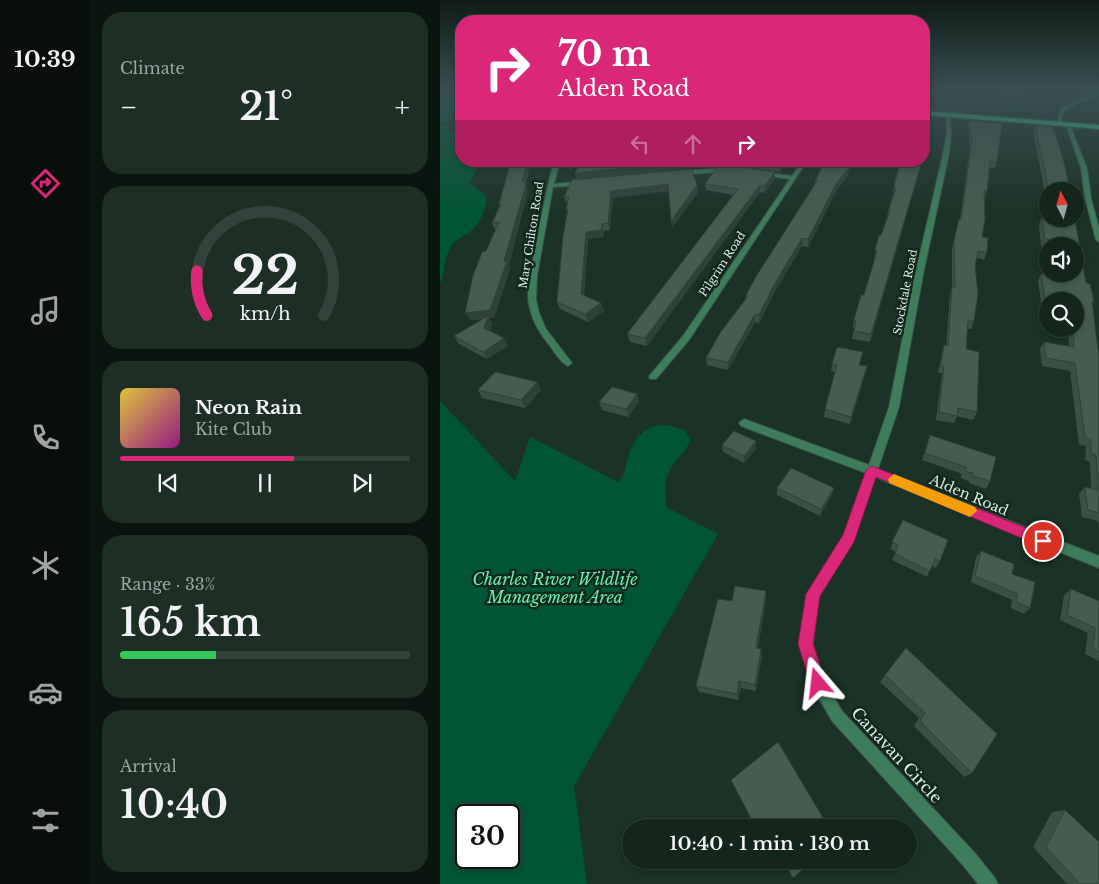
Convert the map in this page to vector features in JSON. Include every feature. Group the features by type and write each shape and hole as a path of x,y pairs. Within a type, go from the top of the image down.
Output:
{"street":[{"name":"Stockdale Road","path":"872,470 894,407 919,275 946,154 949,130"},
{"path":"1073,130 1084,168 1088,198 1099,240"},
{"name":"Mary Chilton Road","path":"555,167 550,186 532,287 532,305 537,319 550,342 568,363"},
{"name":"Pilgrim Road","path":"653,377 686,338 801,167"},
{"path":"672,174 735,170"},
{"path":"756,172 795,178"},
{"path":"550,186 587,182"},
{"name":"Alden Road","path":"744,423 872,470 1099,562"},
{"name":"Canavan Circle","path":"872,470 849,538 813,594 806,644 818,683 837,716 989,884"}],"green space":[{"path":"440,130 448,130 455,132 455,167 477,167 470,184 487,198 481,219 472,230 451,246 447,254 440,284"},
{"name":"Charles River Wildlife Management Area","path":"440,401 515,481 530,437 618,482 624,472 634,444 644,431 651,427 666,425 685,430 690,440 667,476 666,507 718,534 574,786 587,884 440,884"}],"building":[{"path":"970,130 1001,130 997,162 990,161 987,191 984,191 985,219 982,237 988,238 987,252 978,251 975,266 978,294 974,321 968,321 966,349 979,352 977,412 958,408 957,416 939,412 944,366 941,365 944,345 948,346 952,287 955,287 954,241 959,219 961,219 972,141"},
{"path":"1036,130 1054,130 1068,182 1047,182"},
{"path":"509,167 526,167 522,181 525,181 525,188 504,261 507,261 490,310 465,313 473,276 482,252 486,251 499,222 492,223 501,204 499,204"},
{"path":"578,167 637,167 575,173"},
{"path":"717,167 743,167 775,172 764,186 760,185 645,338 627,334 738,189 705,184"},
{"path":"822,167 849,167 836,184 808,239 802,238 774,285 759,315 755,314 728,362 706,358 720,333 748,296 746,295 757,275 817,181 815,181"},
{"path":"899,167 920,167 871,334 854,331 856,321 854,320 861,295 864,295 877,251 875,250 879,235 881,235 891,208 889,208 896,188 894,186"},
{"path":"692,169 697,185 671,221 668,184 611,191 608,223 602,224 601,230 586,232 581,294 601,303 585,314 557,302 563,236 568,209 566,209 569,197 564,197 572,180"},
{"path":"1044,228 1077,228 1078,237 1045,237"},
{"path":"1084,271 1086,283 1090,284 1094,302 1092,301 1099,358 1099,513 1088,510 1085,487 1098,490 1096,455 1091,453 1091,439 1085,437 1075,363 1046,358 1044,342 1074,347 1073,337 1084,337 1084,292 1044,292 1042,282 1084,282"},
{"path":"488,316 484,328 504,338 483,352 454,336"},
{"path":"837,347 863,352 859,365 867,366 851,417 825,409 837,365 832,364"},
{"path":"495,372 537,382 521,400 478,390"},
{"path":"612,387 637,394 626,409 599,402"},
{"path":"734,431 756,441 744,456 722,445"},
{"path":"930,435 996,457 990,481 973,476 973,473 965,471 966,467 925,453"},
{"path":"791,468 834,488 821,509 777,488"},
{"path":"903,520 948,540 940,561 935,559 930,571 895,554 898,545 892,542"},
{"path":"981,551 1014,564 1012,574 1035,582 1030,608 1016,602 1018,594 975,576"},
{"path":"735,586 766,591 756,648 761,649 755,685 739,681 737,694 696,686 718,599 732,601"},
{"path":"1071,589 1099,601 1099,652 1093,649 1095,628 1067,615"},
{"path":"906,648 997,734 972,773 920,721 925,713 885,675"},
{"path":"778,742 824,819 751,819 731,780"},
{"path":"1065,810 1099,842 1099,884 1080,884 1046,847"},
{"path":"788,869 803,869 793,878"}],"slow traffic":[{"path":"894,479 970,511"}],"route":[{"path":"818,683 806,644 813,594 849,538 872,470 1043,541"}]}
